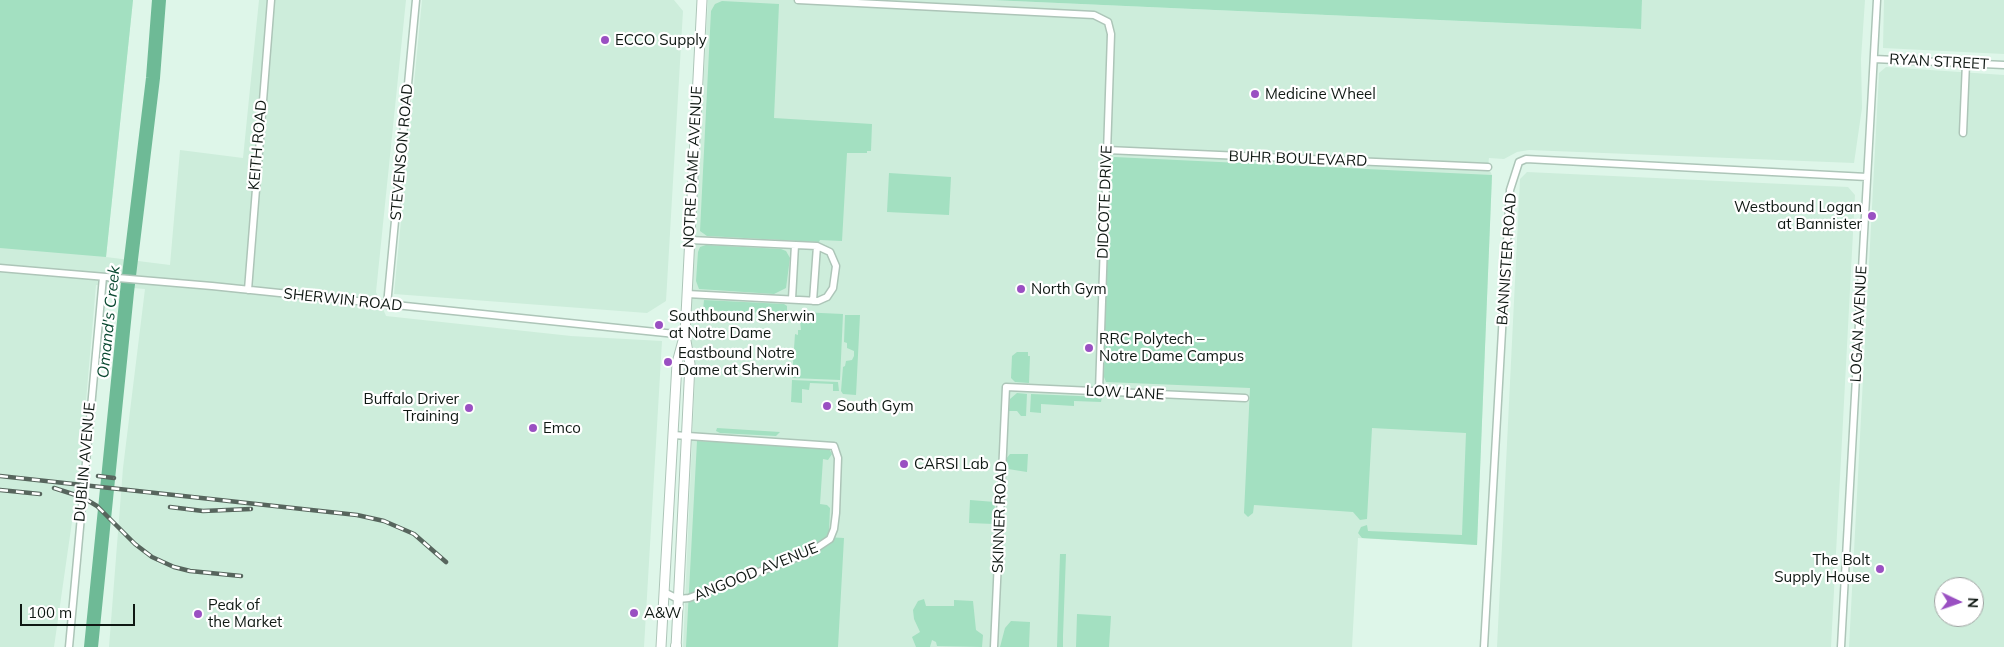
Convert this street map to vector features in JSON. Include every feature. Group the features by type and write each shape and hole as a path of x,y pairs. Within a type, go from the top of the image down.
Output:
{"street":[{"name":"KEITH ROAD","path":"248,290 271,0"},
{"name":"STEVENSON ROAD","path":"387,305 416,0"},
{"name":"NOTRE DAME AVENUE","path":"676,647 690,364 685,335 702,0"},
{"name":"DIDCOTE DRIVE","path":"798,0 1100,16 1108,22 1111,34 1099,391"},
{"name":"LOGAN AVENUE","path":"1841,647 1877,0"},
{"name":"RYAN STREET","path":"1874,58 2004,66"},
{"path":"1963,133 1966,64"},
{"name":"BUHR BOULEVARD","path":"1107,150 1488,167"},
{"name":"BANNISTER ROAD","path":"1484,647 1510,190 1519,162 1526,159 1868,177"},
{"path":"687,294 813,301 827,297 835,283 836,266 833,255 826,249 817,246 690,240"},
{"path":"792,299 795,246"},
{"path":"813,301 817,246"},
{"name":"SHERWIN ROAD","path":"0,268 248,290 685,335"},
{"name":"DUBLIN AVENUE","path":"69,647 103,277"},
{"name":"NOTRE DAME AVENUE","path":"661,647 677,363 685,335"},
{"name":"LOW LANE","path":"1006,387 1245,398"},
{"name":"SKINNER ROAD","path":"994,647 1006,387"},
{"name":"ANGOOD AVENUE","path":"664,592 678,600 689,598 819,548 833,535 836,519 838,458 834,446 673,435"},
{"path":"670,477 685,478"}],"shaded area":[{"path":"0,0 133,0 106,257 170,265 180,150 243,158 259,0 406,0 376,292 386,316 571,336 662,341 644,647 109,647 123,468 145,289 96,285 81,459 54,647 0,647"},
{"path":"422,0 674,0 683,11 666,301 647,313 394,294"},
{"name":"RRC Polytech – Notre Dame Campus","path":"708,0 991,0 1640,29 1642,0 1865,0 1861,59 1862,108 1854,163 1529,150 1517,152 1504,159 1489,158 1488,167 1492,175 1477,545 1358,538 1352,647 683,647 695,374 690,322"},
{"path":"1884,0 2004,0 2004,54 1883,48"},
{"path":"1886,67 2004,75 2004,647 1849,647 1879,73"},
{"path":"1527,172 1848,187 1855,195 1831,647 1497,647 1520,179"}],"green space":[{"path":"0,0 133,0 106,257 0,248"},
{"path":"991,0 1642,0 1641,29"},
{"path":"722,1 779,4 774,118 872,124 871,151 867,151 867,153 847,153 842,241 820,240 819,242 707,236 700,231 711,11 715,4"},
{"path":"1114,157 1492,175 1477,545 1362,538 1358,533 1361,527 1367,525 1368,531 1462,535 1466,433 1372,428 1367,519 1360,520 1353,512 1254,505 1253,513 1248,517 1244,513 1250,388 1106,382 1104,377 1108,172"},
{"path":"889,173 951,177 949,215 887,212"},
{"path":"706,245 781,249 786,251 790,258 786,288 774,294 699,289 696,281 698,252 700,247"},
{"path":"704,300 784,304 787,306 787,314 703,310"},
{"path":"799,312 843,314 840,380 792,378 795,334 798,335 798,330 801,330"},
{"path":"845,315 860,315 856,395 843,394 841,391 843,367 846,361 852,360 854,356 854,351 847,348 847,343 844,342"},
{"path":"1017,352 1028,352 1028,356 1030,356 1029,383 1015,382 1011,378 1012,356"},
{"path":"792,380 838,382 839,391 833,391 833,384 810,383 809,390 802,389 802,403 791,402"},
{"path":"1017,393 1027,394 1026,416 1021,416 1017,411 1009,411 1010,399"},
{"path":"1031,394 1102,397 1101,402 1074,401 1074,406 1041,404 1041,413 1030,412"},
{"path":"717,428 780,432 776,436 720,433 716,431"},
{"path":"697,441 828,447 832,454 828,460 823,459 820,504 827,505 830,508 829,532 826,537 844,538 838,647 686,647"},
{"path":"1010,454 1028,454 1027,472 1008,469 1006,459"},
{"path":"970,500 995,502 994,524 969,523"},
{"path":"1060,554 1066,554 1063,647 1057,647"},
{"path":"924,599 926,606 954,606 954,600 973,601 976,630 983,635 982,647 937,646 936,642 932,640 930,647 916,647 912,637 920,632 914,619 913,610 918,601"},
{"path":"1077,614 1111,616 1109,647 1076,647"},
{"path":"1011,621 1030,622 1029,647 1000,647 1005,628"}],"waterway":[{"name":"Omand's Creek","path":"91,647 127,292 153,78 159,0"}],"railway":[{"path":"0,476 357,515 384,521 414,534 446,562"},
{"path":"98,476 114,478"},
{"path":"54,488 82,497 97,506 135,544 152,557 174,567 190,571 241,576"},
{"path":"0,490 40,494"},
{"path":"170,507 203,511 251,509"}],"place":[{"name":"ECCO Supply","path":"605,40"},
{"name":"Medicine Wheel","path":"1255,94"},
{"name":"Westbound Logan at Bannister","path":"1872,216"},
{"name":"North Gym","path":"1021,289"},
{"name":"Southbound Sherwin at Notre Dame","path":"659,325"},
{"name":"RRC Polytech – Notre Dame Campus","path":"1089,348"},
{"name":"Eastbound Notre Dame at Sherwin","path":"668,362"},
{"name":"South Gym","path":"827,406"},
{"name":"Buffalo Driver Training","path":"469,408"},
{"name":"Emco","path":"533,428"},
{"name":"CARSI Lab","path":"904,464"},
{"name":"The Bolt Supply House","path":"1880,569"},
{"name":"A&W","path":"634,613"},
{"name":"Peak of the Market","path":"198,614"}]}
